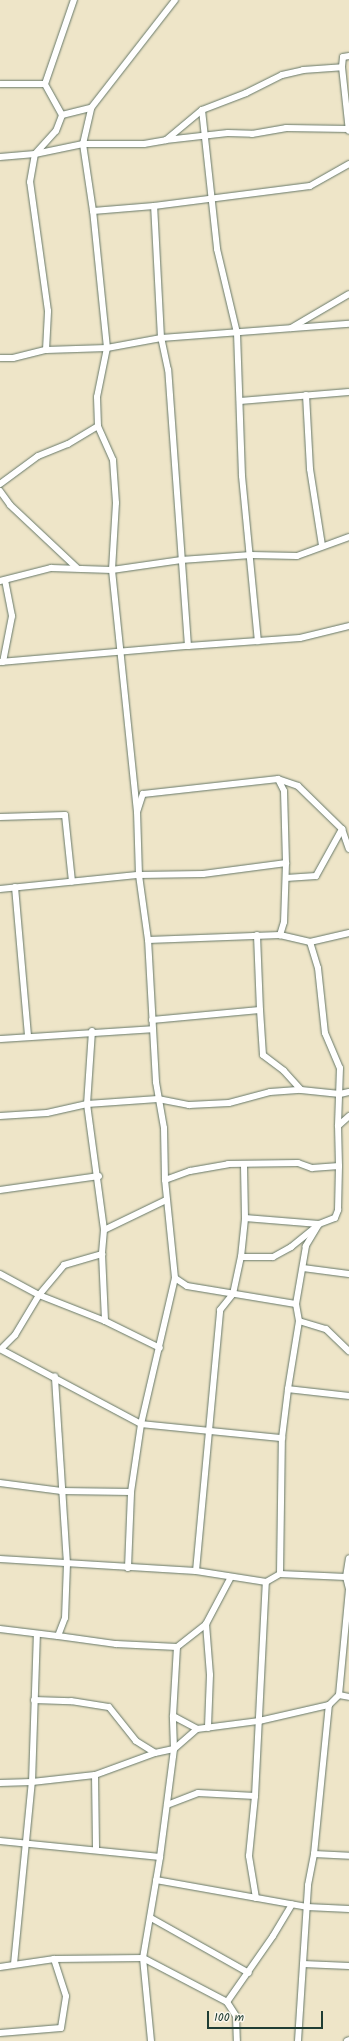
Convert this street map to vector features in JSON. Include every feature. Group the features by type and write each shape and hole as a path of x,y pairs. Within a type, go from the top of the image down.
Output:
{"street":[{"path":"46,350 48,311 30,182 35,154 56,131 62,115 45,84 74,0"},
{"path":"128,1568 131,1492 141,1424 160,1348 175,1278 166,1200 164,1128 158,1099 148,940 139,875 137,812 112,570 116,503 113,460 98,426 97,396 107,348 93,212 83,144 91,108 175,0"},
{"path":"0,157 35,154 83,144 144,144 203,136 252,134 286,128 349,130 342,67 343,57 349,56"},
{"path":"166,140 202,110 246,93 282,75 303,70 342,67"},
{"path":"0,84 45,84"},
{"path":"62,115 91,108"},
{"path":"202,110 203,136 217,249 237,333 242,476 251,555 258,641"},
{"path":"93,212 211,200 310,186 349,164"},
{"path":"154,206 161,338 168,370 188,646"},
{"path":"289,329 349,294"},
{"path":"0,358 28,356 46,350 107,348 161,338 349,324"},
{"path":"240,400 349,392"},
{"path":"306,396 310,469 322,546"},
{"path":"0,484 38,456 68,444 98,426"},
{"path":"0,491 10,505 77,568"},
{"path":"349,536 297,556 251,555 181,560 112,570 51,568 3,581 12,616 2,662 300,638 349,626"},
{"path":"137,812 143,794 278,779 298,786 342,829 349,849"},
{"path":"278,779 284,791 286,863 284,922 280,935"},
{"path":"0,817 65,815 72,882"},
{"path":"286,878 316,876 342,829"},
{"path":"0,888 139,875 203,874 286,863"},
{"path":"15,887 28,1035"},
{"path":"148,940 197,940 257,935 280,935 310,942 349,933"},
{"path":"257,935 263,1055 284,1070 301,1090"},
{"path":"241,1257 273,1257 291,1247 318,1224 335,1218 338,1210 340,1068 325,1033 318,968 310,942"},
{"path":"152,1020 260,1010"},
{"path":"0,1039 28,1035 153,1029"},
{"path":"92,1031 87,1104 99,1176 104,1230 102,1254 105,1321"},
{"path":"0,1116 47,1113 87,1104 158,1099 189,1104 228,1103 270,1092 301,1090 340,1094 349,1092"},
{"path":"338,1126 349,1116"},
{"path":"165,1180 190,1171 228,1164 244,1165 298,1163 312,1168 339,1166"},
{"path":"196,1570 220,1310 233,1294 241,1257 245,1218 244,1165"},
{"path":"0,1190 99,1176"},
{"path":"104,1230 166,1200"},
{"path":"245,1218 318,1224"},
{"path":"280,1574 282,1438 298,1321 296,1304 304,1268 306,1246 318,1224"},
{"path":"102,1254 64,1265 39,1295 15,1335 0,1349 55,1376 141,1424 208,1433 282,1438"},
{"path":"304,1268 349,1274"},
{"path":"0,1274 39,1295 105,1321 160,1348"},
{"path":"175,1278 187,1286 296,1304"},
{"path":"298,1321 326,1329 349,1351"},
{"path":"55,1376 61,1491 67,1564 65,1618 58,1636"},
{"path":"288,1389 349,1396"},
{"path":"0,1483 61,1491 131,1492"},
{"path":"0,1558 128,1568 196,1570 266,1582 280,1574 346,1577"},
{"path":"172,1716 197,1729 259,1721 329,1705 339,1695 349,1589 346,1577 349,1558"},
{"path":"0,1629 37,1635 58,1636 116,1644 177,1647 206,1624 231,1577"},
{"path":"256,1898 249,1856 256,1796 266,1582"},
{"path":"206,1624 210,1674 208,1728"},
{"path":"14,1964 32,1782 37,1635"},
{"path":"151,2041 143,1958 151,1918 174,1749 172,1716 177,1647"},
{"path":"339,1695 349,1697"},
{"path":"34,1700 71,1701 109,1707 136,1741 155,1753"},
{"path":"298,2041 308,1885 314,1854 329,1705"},
{"path":"0,1783 32,1782 95,1775 155,1753 174,1749 197,1729"},
{"path":"95,1775 96,1850"},
{"path":"167,1805 198,1793 256,1796"},
{"path":"0,1841 160,1857"},
{"path":"314,1854 349,1856"},
{"path":"156,1880 307,1907 349,1909"},
{"path":"227,2002 249,1973 292,1904"},
{"path":"151,1918 249,1973"},
{"path":"0,1967 54,1959 143,1958 227,2002 236,2016 237,2041"},
{"path":"0,2033 61,2028 66,1996 54,1959"},
{"path":"303,1964 349,1966"}]}
